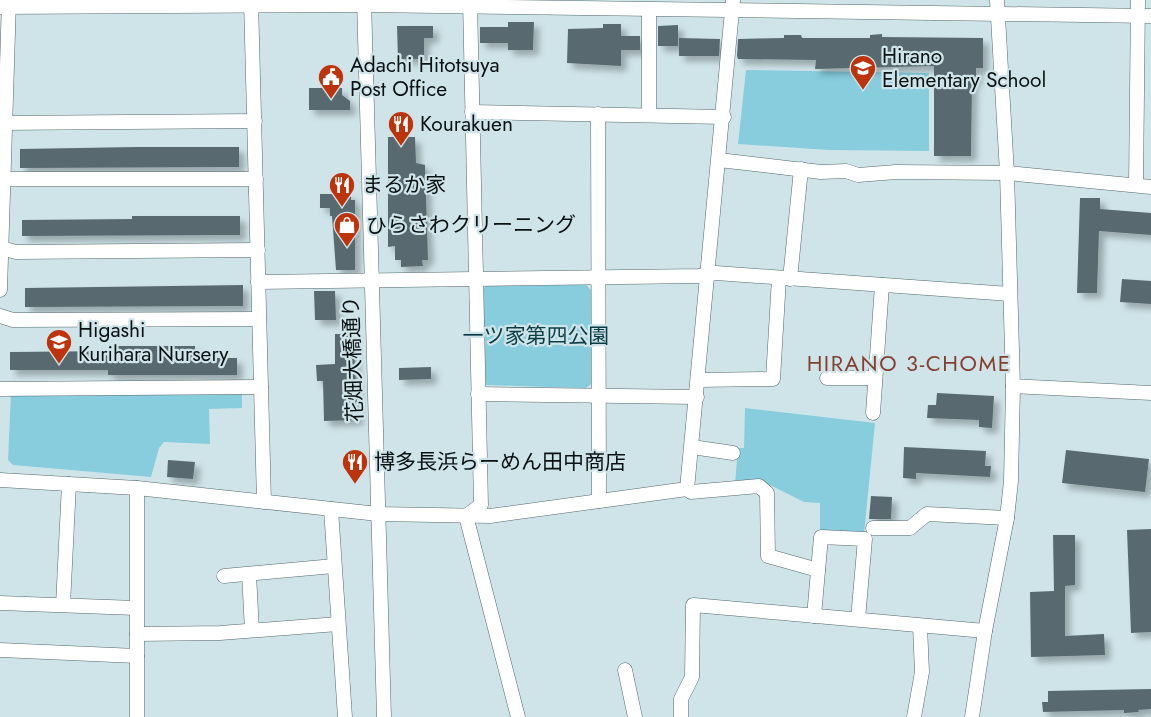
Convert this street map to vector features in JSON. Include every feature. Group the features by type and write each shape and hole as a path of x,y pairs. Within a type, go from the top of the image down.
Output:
{"street":[{"path":"1136,185 1144,16 1138,0"},
{"path":"251,3 264,502"},
{"path":"0,290 6,5 364,3 649,9 733,5 998,7 1144,16"},
{"name":"花畑大橋通り","path":"364,3 384,717"},
{"path":"466,516 481,505 470,4"},
{"path":"687,489 733,5"},
{"path":"972,717 985,631 1007,518 1013,386 998,7"},
{"path":"649,9 649,115"},
{"path":"472,112 724,117"},
{"path":"598,114 599,501"},
{"path":"3,123 255,121"},
{"path":"719,160 801,170 846,171 858,175 896,172 1006,173 1151,187"},
{"path":"698,380 773,379 801,170"},
{"path":"3,179 256,179"},
{"path":"2,248 16,252 258,250"},
{"path":"258,282 598,278 708,274 1010,294"},
{"path":"873,413 882,285"},
{"path":"0,316 13,320 259,320"},
{"path":"826,378 875,378"},
{"path":"1013,386 1151,393"},
{"path":"0,389 261,387"},
{"path":"478,394 697,397"},
{"path":"692,447 733,453"},
{"path":"0,480 137,488 378,514 466,516 490,516 687,489 691,492 759,486 767,493 768,556 818,570"},
{"path":"63,605 69,484"},
{"path":"137,488 137,717"},
{"path":"331,509 345,717"},
{"path":"873,528 910,528 927,514 1007,518"},
{"path":"466,516 518,717"},
{"path":"814,616 821,537 865,539 858,620"},
{"path":"224,576 334,566"},
{"path":"249,574 252,630"},
{"path":"0,603 136,608"},
{"path":"681,717 681,699 692,678 693,605 985,631"},
{"path":"137,634 338,624"},
{"path":"914,717 922,672 920,626"},
{"path":"0,650 137,656"},
{"path":"626,670 635,717"}],"green space":[{"path":"746,70 929,73 929,151 829,150 738,144"},
{"name":"一ツ家第四公園","path":"586,285 591,290 591,384 586,388 487,385 482,382 481,291 486,286"},
{"path":"242,391 242,408 209,409 210,444 164,442 159,448 151,477 13,465 8,460 11,393"},
{"path":"745,408 875,423 864,534 820,532 820,503 804,502 764,482 735,484 738,448 744,448"}],"building":[{"path":"508,22 534,22 533,50 508,50 508,43 480,43 480,27 508,27"},
{"path":"603,24 621,24 621,36 640,36 640,50 621,50 621,66 567,63 568,29 603,28"},
{"path":"678,25 678,46 658,46 658,26"},
{"path":"397,26 433,26 433,38 424,38 424,59 398,59"},
{"path":"882,34 882,37 983,38 983,68 976,68 976,81 972,81 971,156 934,156 934,66 815,69 816,60 738,59 737,56 738,39 784,38 784,35 801,35 802,38 870,38 870,35"},
{"path":"679,38 720,39 719,56 679,56"},
{"path":"309,88 342,88 342,95 350,101 350,110 309,110"},
{"path":"388,137 415,137 416,163 425,165 428,260 422,260 423,266 401,267 401,260 395,260 395,246 388,247"},
{"path":"239,147 239,167 20,168 20,149"},
{"path":"320,194 351,194 351,200 355,200 355,270 336,270 332,216 330,216 330,208 320,208"},
{"path":"1080,198 1100,198 1100,209 1151,213 1151,235 1099,231 1097,293 1077,293"},
{"path":"132,216 240,216 240,235 22,236 22,220 132,219"},
{"path":"1122,279 1151,281 1151,304 1120,302"},
{"path":"243,285 243,306 25,307 25,288"},
{"path":"314,291 335,291 336,320 315,320"},
{"path":"335,334 348,334 348,349 354,349 358,420 324,421 323,381 317,381 316,365 335,364"},
{"path":"113,346 195,346 195,358 237,358 237,375 108,375 108,370 10,370 10,352 113,351"},
{"path":"431,367 431,379 399,380 399,368"},
{"path":"937,393 994,396 992,428 979,427 979,420 927,418 928,405 936,405"},
{"path":"904,447 986,451 985,466 991,466 990,477 916,473 916,479 903,478"},
{"path":"1066,450 1149,459 1145,492 1062,483"},
{"path":"168,460 195,462 193,479 167,477"},
{"path":"871,496 892,497 891,519 869,519"},
{"path":"1151,529 1151,632 1131,633 1127,530"},
{"path":"1053,535 1075,535 1075,585 1065,586 1065,636 1104,634 1105,655 1031,657 1030,592 1054,591"},
{"path":"1151,689 1151,709 1138,710 1139,712 1124,713 1124,710 1043,712 1042,702 1048,702 1048,691"}],"place":[{"name":"Hirano Elementary School","path":"863,91"},
{"name":"Adachi Hitotsuya Post Office","path":"331,100"},
{"name":"Kourakuen","path":"401,147"},
{"name":"まるか家","path":"342,208"},
{"name":"ひらさわクリーニング","path":"347,248"},
{"name":"Higashi Kurihara Nursery","path":"59,365"},
{"name":"博多長浜らーめん田中商店","path":"355,485"}],"district":[{"name":"HIRANO 3-CHOME","path":"909,363"}]}
